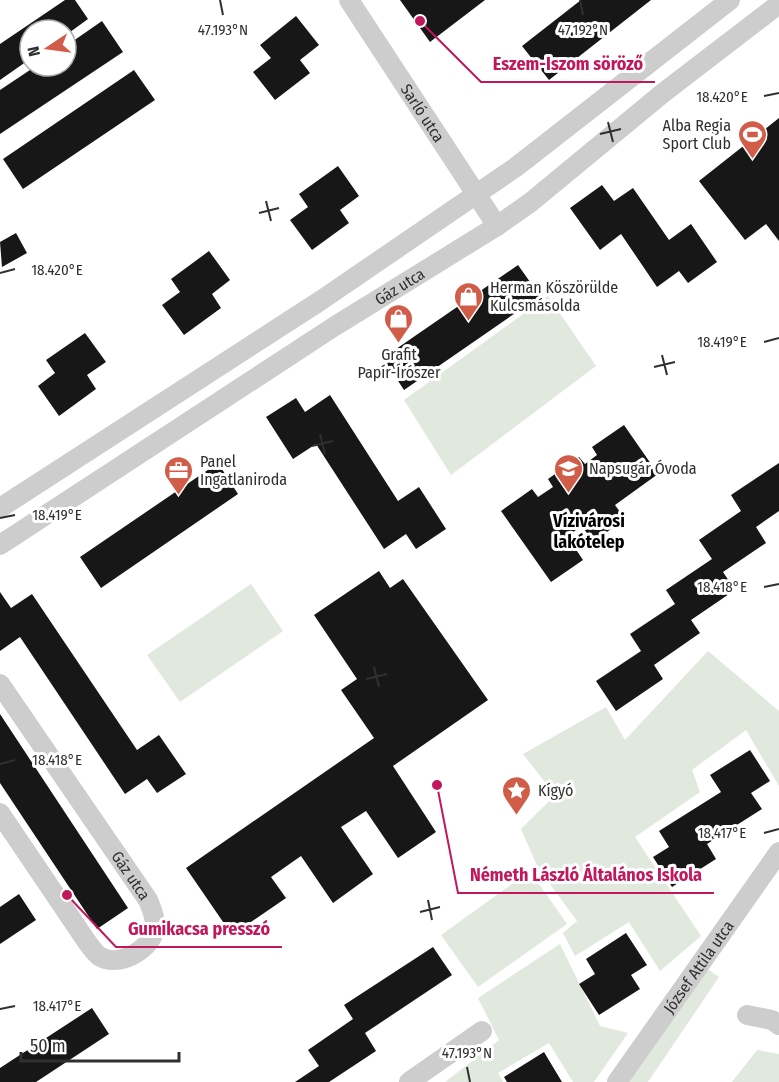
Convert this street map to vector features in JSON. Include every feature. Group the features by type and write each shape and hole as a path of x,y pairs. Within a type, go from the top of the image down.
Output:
{"street":[{"name":"Sarló utca","path":"349,0 497,226"},
{"name":"Gáz utca","path":"0,508 320,301 516,167 730,0"},
{"name":"Gáz utca","path":"0,545 335,326 497,226 531,202 663,93 779,4"},
{"name":"Gáz utca","path":"0,684 148,900 155,916 155,930 149,943 128,958 112,960 99,956 0,813"},
{"name":"József Attila utca","path":"617,1082 779,852"},
{"path":"747,1015 772,1020 779,1025"},
{"path":"409,1082 482,1031"}],"shaded area":[{"path":"548,296 596,366 451,475 404,400"},
{"path":"251,584 283,631 180,702 147,655"},
{"path":"708,651 779,711 779,786 746,730 692,770 700,792 635,837 701,936 660,971 629,922 575,956 563,933 577,921 538,868 521,829 555,795 523,754 606,707 625,740"},
{"path":"530,871 567,924 478,987 441,935"},
{"path":"560,944 600,1026 628,1033 594,1082 573,1082 549,1043 498,1073 503,1082 445,1082 499,1040 478,998"},
{"path":"703,966 719,977 648,1082 624,1082"},
{"path":"757,1050 779,1054 779,1082 732,1082"}],"building":[{"path":"65,0 75,0 88,19 78,26 78,18 38,18"},
{"path":"400,0 485,0 430,42"},
{"path":"581,0 651,0 549,80 522,46"},
{"path":"296,16 319,45 300,60 310,73 275,100 253,72 271,58 260,45"},
{"path":"102,21 123,52 0,134 0,90 18,78 78,78 78,38"},
{"path":"18,32 18,67 0,80 0,44"},
{"path":"134,70 155,100 23,189 3,159"},
{"name":"Alba Regia Sport Club","path":"779,118 779,241 766,224 745,240 699,181"},
{"path":"338,166 359,196 340,210 349,223 312,250 290,220 308,207 299,194"},
{"path":"602,185 614,201 633,188 669,240 691,224 717,262 688,283 679,271 657,287 621,234 600,250 570,208"},
{"path":"16,233 27,253 2,267 0,242"},
{"path":"209,251 230,280 212,294 221,308 184,335 162,305 180,292 171,279"},
{"path":"518,265 540,296 404,390 383,358"},
{"path":"85,333 106,362 87,375 96,389 59,416 38,386 55,373 46,360"},
{"path":"330,395 398,501 419,487 446,529 416,549 406,534 384,549 316,444 293,459 266,417 296,398 305,412"},
{"path":"624,425 658,474 615,505 625,519 593,542 582,526 567,536 583,560 551,582 501,511 532,489 538,497 553,487 548,479 579,457 585,464 597,455 592,447"},
{"path":"218,463 238,494 101,588 80,557"},
{"path":"779,463 779,511 756,527 766,543 723,572 735,590 691,620 700,633 654,665 663,679 616,711 596,681 641,651 630,634 675,604 666,590 712,559 699,540 741,511 731,495"},
{"path":"379,571 390,588 403,579 488,700 393,766 436,832 398,858 366,811 341,827 373,874 333,903 301,856 271,877 286,898 232,935 186,868 374,738 341,690 357,679 314,615"},
{"path":"0,592 11,608 32,594 137,750 159,735 186,774 157,793 147,779 125,794 20,637 0,651"},
{"path":"0,714 128,908 97,929 0,783"},
{"path":"750,750 770,781 751,793 762,809 707,844 716,859 672,887 653,857 669,847 659,831 721,792 710,775"},
{"path":"19,894 36,920 0,944 0,907"},
{"path":"626,933 647,965 631,975 640,989 599,1015 579,984 595,974 586,959"},
{"path":"433,947 452,975 365,1033 376,1051 329,1082 295,1082 319,1066 308,1050 353,1019 344,1005"},
{"path":"92,1008 109,1034 36,1082 0,1082 0,1068"},
{"path":"544,1052 562,1082 507,1082 504,1077"}],"place":[{"name":"Eszem-Iszom söröző","path":"420,21"},
{"name":"Alba Regia Sport Club","path":"752,160"},
{"name":"Herman Köszörülde Kulcsmásolda","path":"469,322"},
{"name":"Grafit Papír-Írószer","path":"399,344"},
{"name":"Napsugár Óvoda","path":"568,494"},
{"name":"Panel Ingatlaniroda","path":"179,496"},
{"name":"Németh László Általános Iskola","path":"437,785"},
{"name":"Kígyó","path":"517,816"},
{"name":"Gumikacsa presszó","path":"67,895"}],"district":[{"name":"Vízivárosi lakótelep","path":"589,531"}]}
